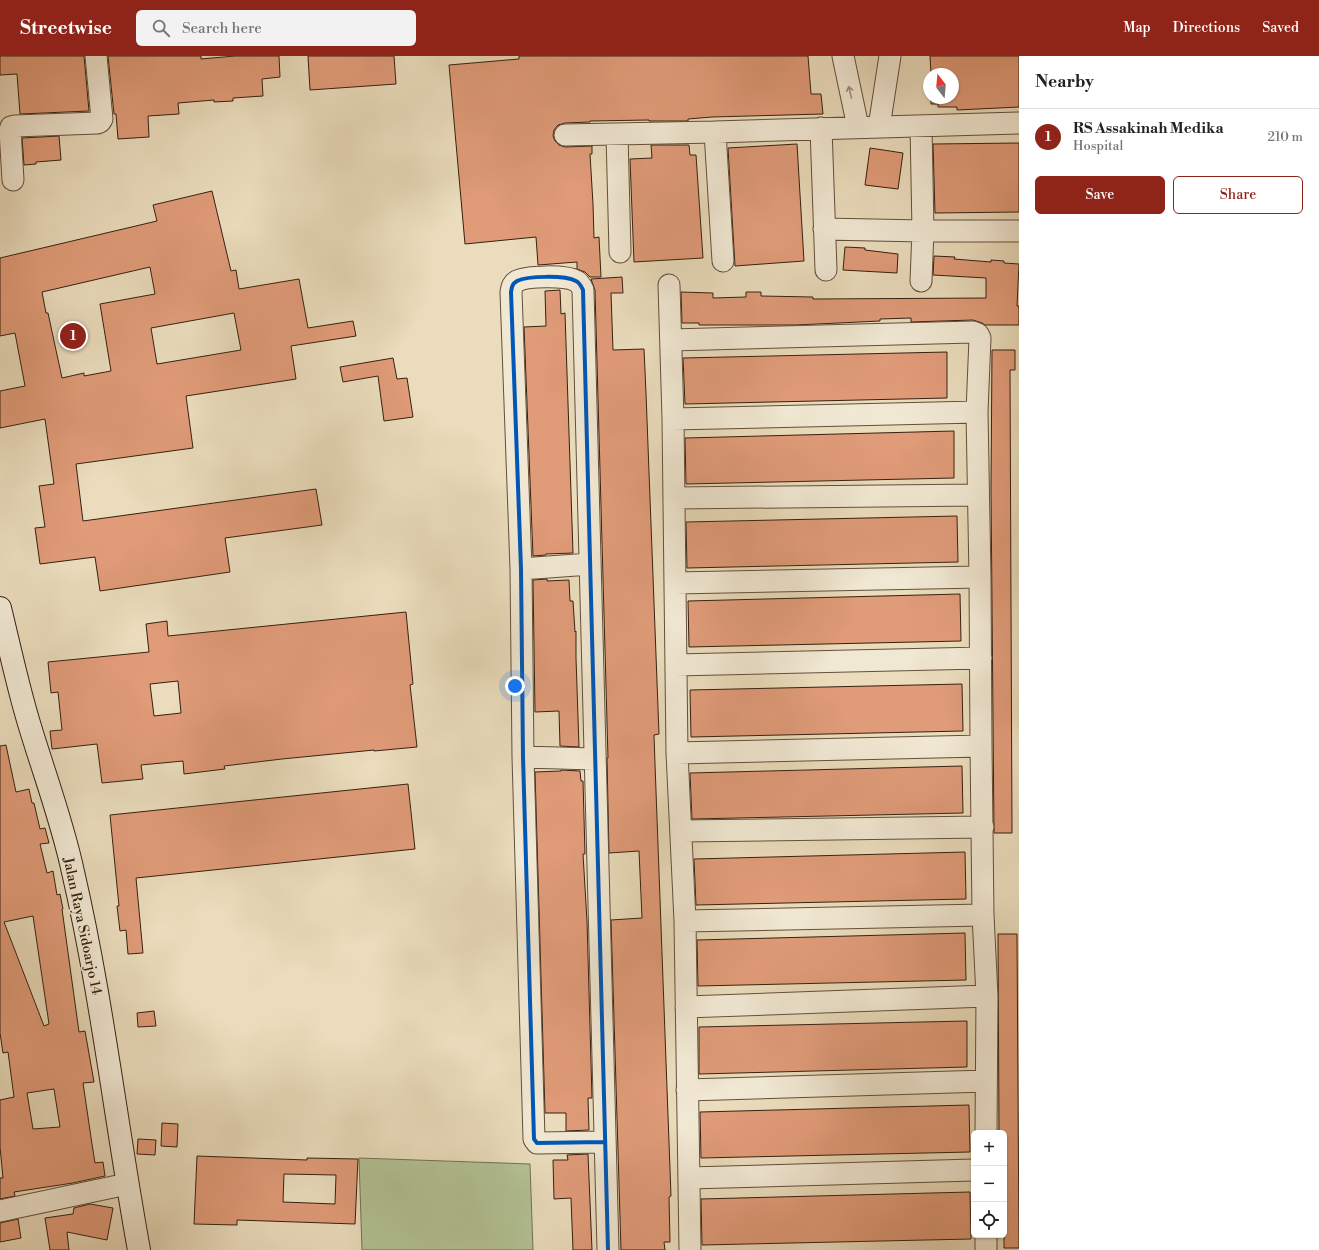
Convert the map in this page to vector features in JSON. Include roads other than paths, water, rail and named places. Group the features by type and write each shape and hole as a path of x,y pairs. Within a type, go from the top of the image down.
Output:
{"main road":[{"name":"Jalan Raya Sidoarjo 14","path":"0,608 28,719 54,800 73,871 102,1017 127,1184 139,1250"}],"street":[{"path":"13,180 11,127 100,122 102,118 96,56"},
{"path":"842,56 858,127"},
{"path":"879,127 890,56"},
{"path":"565,134 715,132 1019,123"},
{"path":"921,126 923,231 922,281"},
{"path":"821,128 826,270"},
{"path":"715,132 723,261"},
{"path":"617,134 620,252"},
{"path":"824,229 1019,231"},
{"path":"605,1142 537,1143 534,1139 523,757 520,569 511,292 512,285 526,278 560,277 575,280 581,285 583,290 594,759 605,1142 608,1250"},
{"path":"669,285 674,419 677,753 685,920 690,1250"},
{"path":"672,340 973,332 978,334 980,338 977,412 983,915 986,996 986,1130"},
{"path":"674,419 977,412"},
{"path":"674,498 978,495"},
{"path":"520,569 590,564"},
{"path":"675,583 980,577"},
{"path":"676,665 981,658"},
{"path":"677,753 981,746"},
{"path":"523,757 594,759"},
{"path":"681,831 983,827"},
{"path":"685,920 983,915"},
{"path":"686,1007 986,996"},
{"path":"687,1090 986,1081"},
{"path":"689,1178 971,1170"},
{"path":"0,1210 127,1184"},
{"path":"986,1238 986,1250"}],"place":[{"name":"RS Assakinah Medika","path":"73,336"}]}
